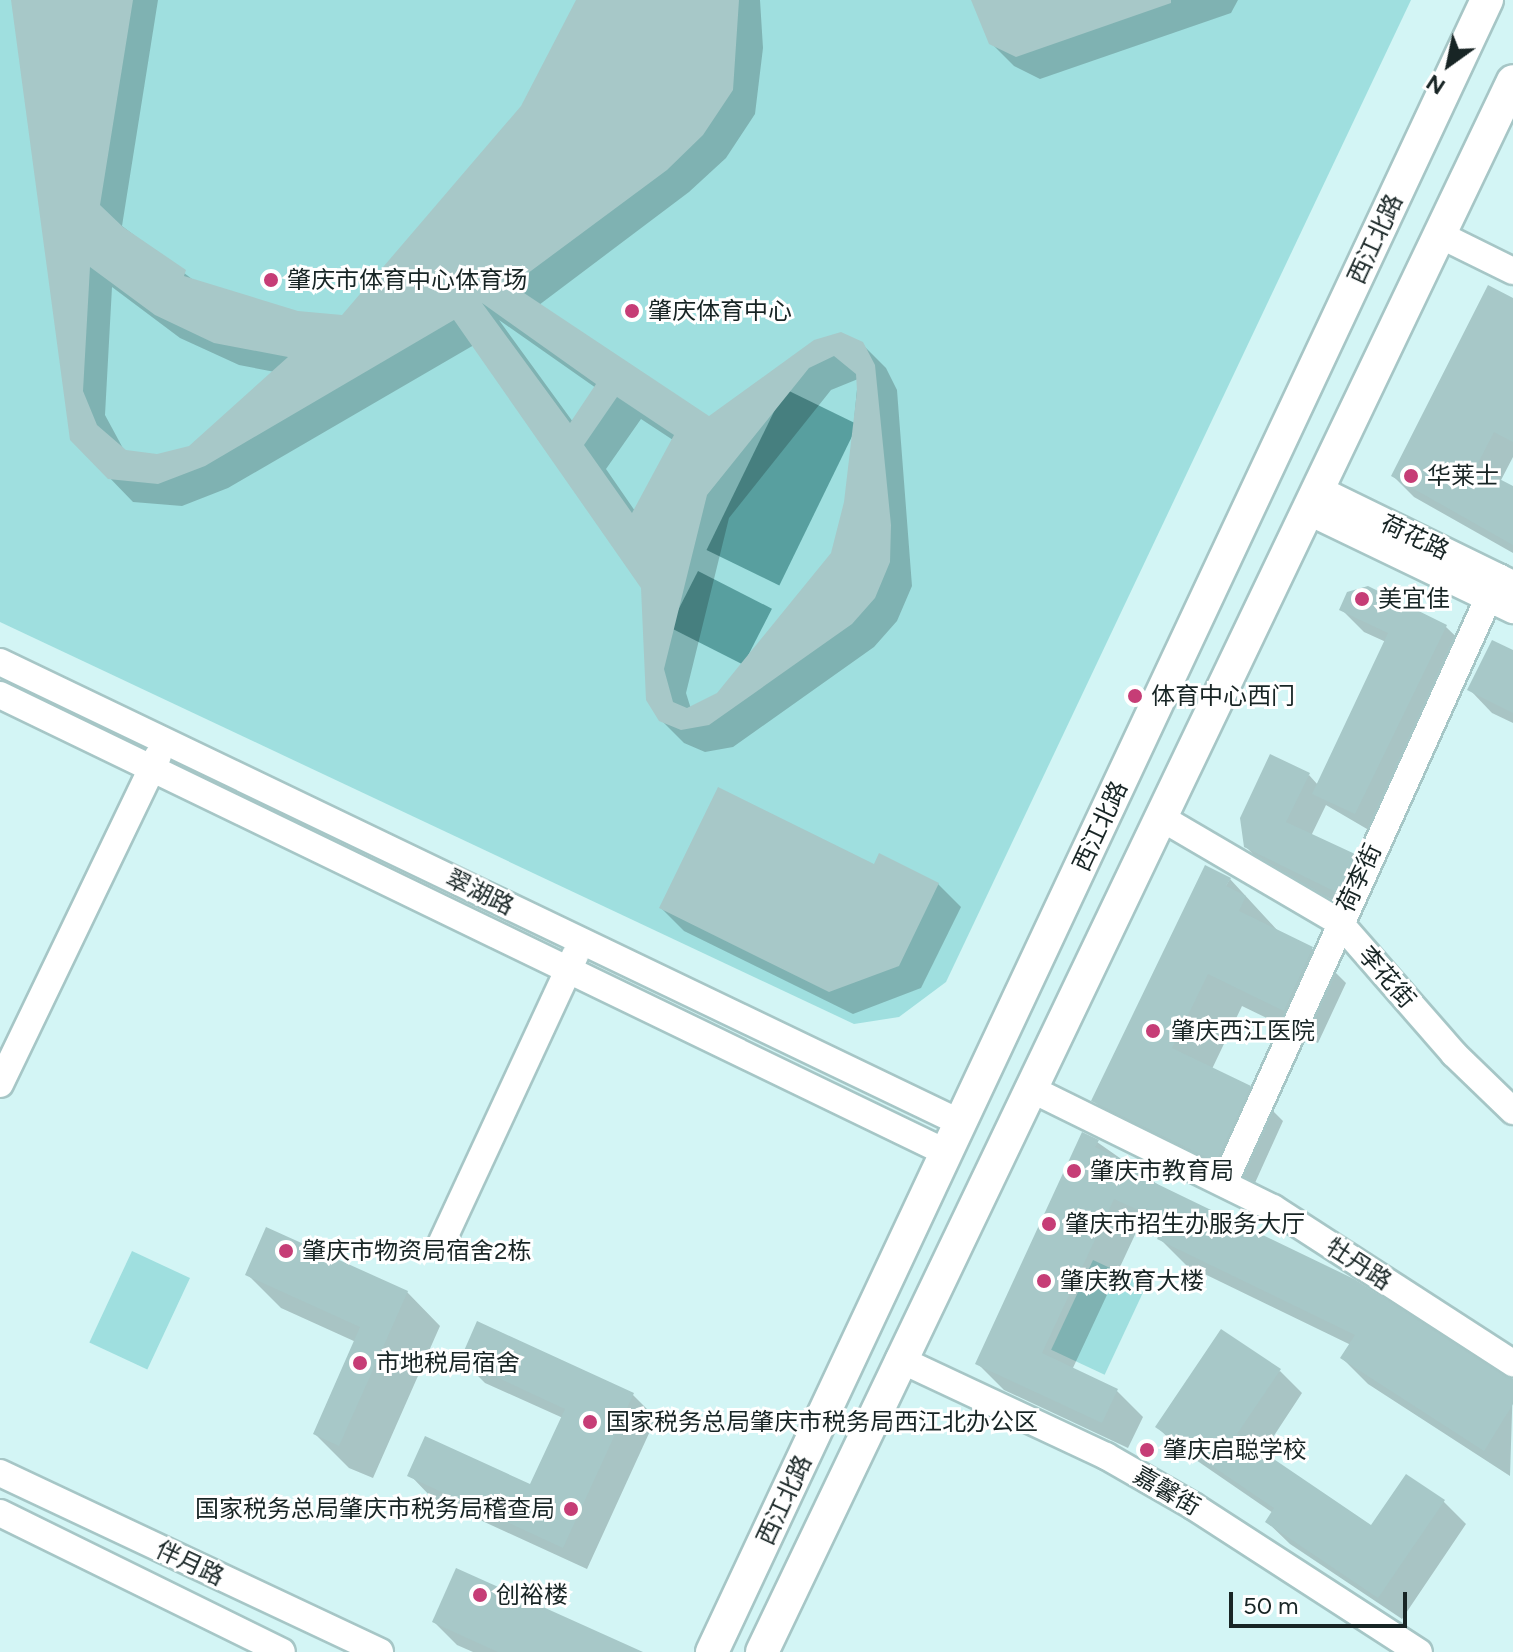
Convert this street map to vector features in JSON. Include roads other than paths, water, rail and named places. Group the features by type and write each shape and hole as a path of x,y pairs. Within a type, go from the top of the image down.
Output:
{"main road":[{"name":"西江北路","path":"711,1646 742,1589 1487,0"},
{"name":"西江北路","path":"762,1652 899,1359 1513,81"},
{"path":"742,1589 783,1607"}],"street":[{"path":"1440,235 1513,271"},
{"path":"1313,500 1500,587 1513,610"},
{"name":"荷李街","path":"1225,1181 1339,922 1500,587"},
{"name":"翠湖路","path":"0,662 961,1123"},
{"name":"翠湖路","path":"0,695 947,1153"},
{"path":"0,1084 165,741"},
{"name":"李花街","path":"1160,817 1339,922 1454,1054 1513,1110"},
{"path":"442,1242 581,941"},
{"name":"牡丹路","path":"1029,1088 1225,1181 1513,1363"},
{"name":"嘉馨街","path":"899,1359 1118,1463 1419,1652"},
{"name":"伴月路","path":"0,1473 380,1652"},
{"name":"伴月路","path":"0,1513 282,1652"}],"place":[{"name":"肇庆市体育中心体育场","path":"271,280"},
{"name":"肇庆体育中心","path":"632,311"},
{"name":"华莱士","path":"1411,476"},
{"name":"美宜佳","path":"1362,599"},
{"name":"体育中心西门","path":"1135,696"},
{"name":"肇庆西江医院","path":"1153,1031"},
{"name":"肇庆市教育局","path":"1074,1171"},
{"name":"肇庆市招生办服务大厅","path":"1049,1224"},
{"name":"肇庆市物资局宿舍2栋","path":"286,1251"},
{"name":"肇庆教育大楼","path":"1044,1281"},
{"name":"市地税局宿舍","path":"360,1363"},
{"name":"国家税务总局肇庆市税务局西江北办公区","path":"590,1422"},
{"name":"肇庆启聪学校","path":"1147,1450"},
{"name":"国家税务总局肇庆市税务局稽查局","path":"571,1509"},
{"name":"创裕楼","path":"480,1595"}]}
